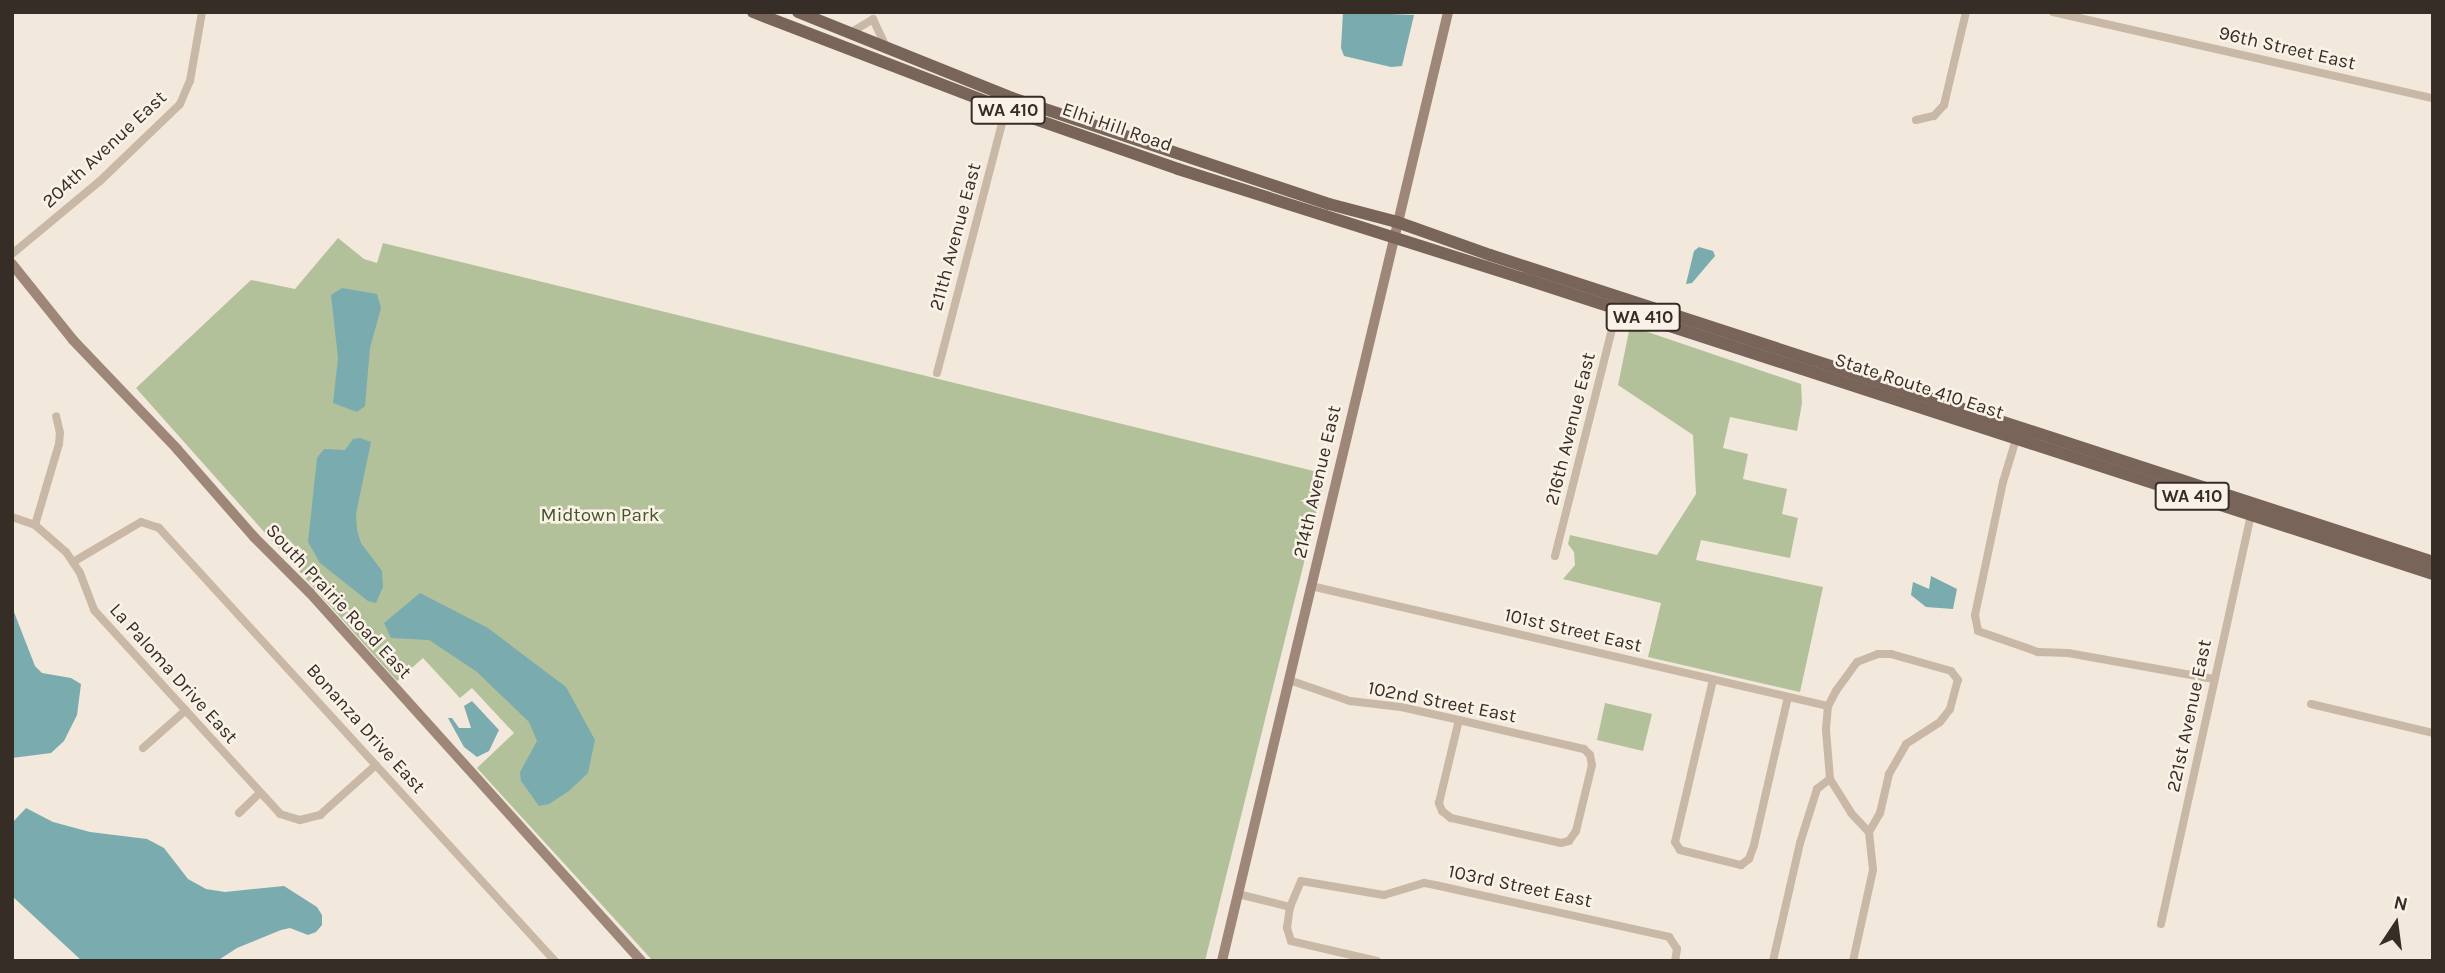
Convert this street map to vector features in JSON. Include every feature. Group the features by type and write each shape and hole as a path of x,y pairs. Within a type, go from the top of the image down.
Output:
{"main road":[{"name":"Elhi Hill Road","path":"753,12 1006,109 1178,169 1394,238"},
{"name":"Elhi Hill Road","path":"798,12 1012,97 1329,204 1397,222"},
{"name":"State Route 410 East","path":"1397,222 2251,515 2433,574"},
{"name":"State Route 410 East","path":"1394,238 2433,562"}],"street":[{"name":"204th Avenue East","path":"12,254 100,181 180,103 190,81 202,12"},
{"name":"214th Avenue East","path":"1222,961 1448,12"},
{"path":"1916,120 1934,116 1944,105 1966,12"},
{"name":"96th Street East","path":"2053,12 2433,98"},
{"path":"850,33 874,15 886,47"},
{"name":"211th Avenue East","path":"937,373 1006,109"},
{"name":"South Prairie Road East","path":"12,264 74,340 198,472 254,537 310,593 640,961"},
{"name":"216th Avenue East","path":"1555,556 1617,309"},
{"path":"35,524 59,444 60,433 56,416"},
{"path":"2018,433 2003,482 1975,615 1978,631 2038,652 2068,653 2140,664 2214,680"},
{"name":"221st Avenue East","path":"2161,924 2251,515"},
{"name":"La Paloma Drive East","path":"12,517 35,524 55,540 73,562 94,610 280,814 293,819 310,819 325,811 376,765"},
{"name":"Bonanza Drive East","path":"73,562 141,522 148,522 172,541 555,961"},
{"name":"101st Street East","path":"1311,586 1828,706"},
{"path":"1853,961 1873,870 1869,832 1880,813 1894,762 1906,744 1945,715 1954,701 1958,680 1951,671 1891,654 1864,657 1843,678 1828,706 1830,779 1851,813 1869,832"},
{"name":"102nd Street East","path":"1289,680 1350,701 1401,707 1459,720 1584,749 1590,755 1592,765 1576,831 1569,841 1561,843 1451,818 1442,811 1439,803 1459,720"},
{"path":"1713,680 1675,842 1678,848 1684,851 1741,865 1749,859 1788,697"},
{"path":"2311,704 2433,733"},
{"path":"143,748 186,710"},
{"path":"1773,961 1810,810 1817,789 1830,779"},
{"path":"239,813 260,793"},
{"name":"103rd Street East","path":"1290,907 1301,881 1384,895 1424,883 1655,932 1669,937 1676,944 1675,961"},
{"path":"1238,894 1290,907 1287,928 1292,941 1377,961"}],"green space":[{"name":"Midtown Park","path":"338,238 364,259 377,263 383,243 1326,474 1205,961 653,961 477,768 514,733 472,688 460,698 423,658 397,681 136,388 251,280 295,289"},
{"path":"1630,326 1801,384 1802,403 1797,431 1730,417 1723,448 1748,454 1743,479 1787,489 1782,514 1798,518 1790,558 1701,540 1696,560 1823,587 1800,692 1648,657 1661,603 1563,579 1575,565 1574,552 1568,544 1570,535 1657,555 1696,494 1693,435 1618,385"},
{"path":"1605,703 1652,714 1643,751 1597,740"}],"water":[{"path":"1343,12 1414,15 1402,66 1391,67 1344,56 1341,48"},
{"path":"1699,247 1713,251 1715,256 1692,283 1686,284 1694,251"},
{"path":"342,288 377,294 381,308 370,348 365,406 357,412 333,403 338,358 331,295"},
{"path":"360,438 371,442 356,514 357,530 361,543 382,571 383,587 376,603 368,601 320,563 308,542 317,458 324,449 345,450 353,439"},
{"path":"1931,576 1957,589 1953,609 1926,607 1911,595 1913,582 1929,589"},
{"path":"420,593 488,628 566,687 595,740 588,773 569,791 549,804 539,806 521,781 520,772 537,741 529,722 477,672 429,640 391,638 384,623"},
{"path":"12,607 35,666 42,673 71,678 81,684 77,715 64,741 51,753 12,758"},
{"path":"472,701 499,730 489,751 477,757 464,747 448,718 452,718 459,728 471,728 464,706"},
{"path":"26,808 53,822 90,832 147,839 164,848 188,879 206,889 225,892 284,886 317,907 322,915 322,925 316,932 308,935 290,928 281,930 237,948 217,961 82,961 12,896 12,823"}]}
